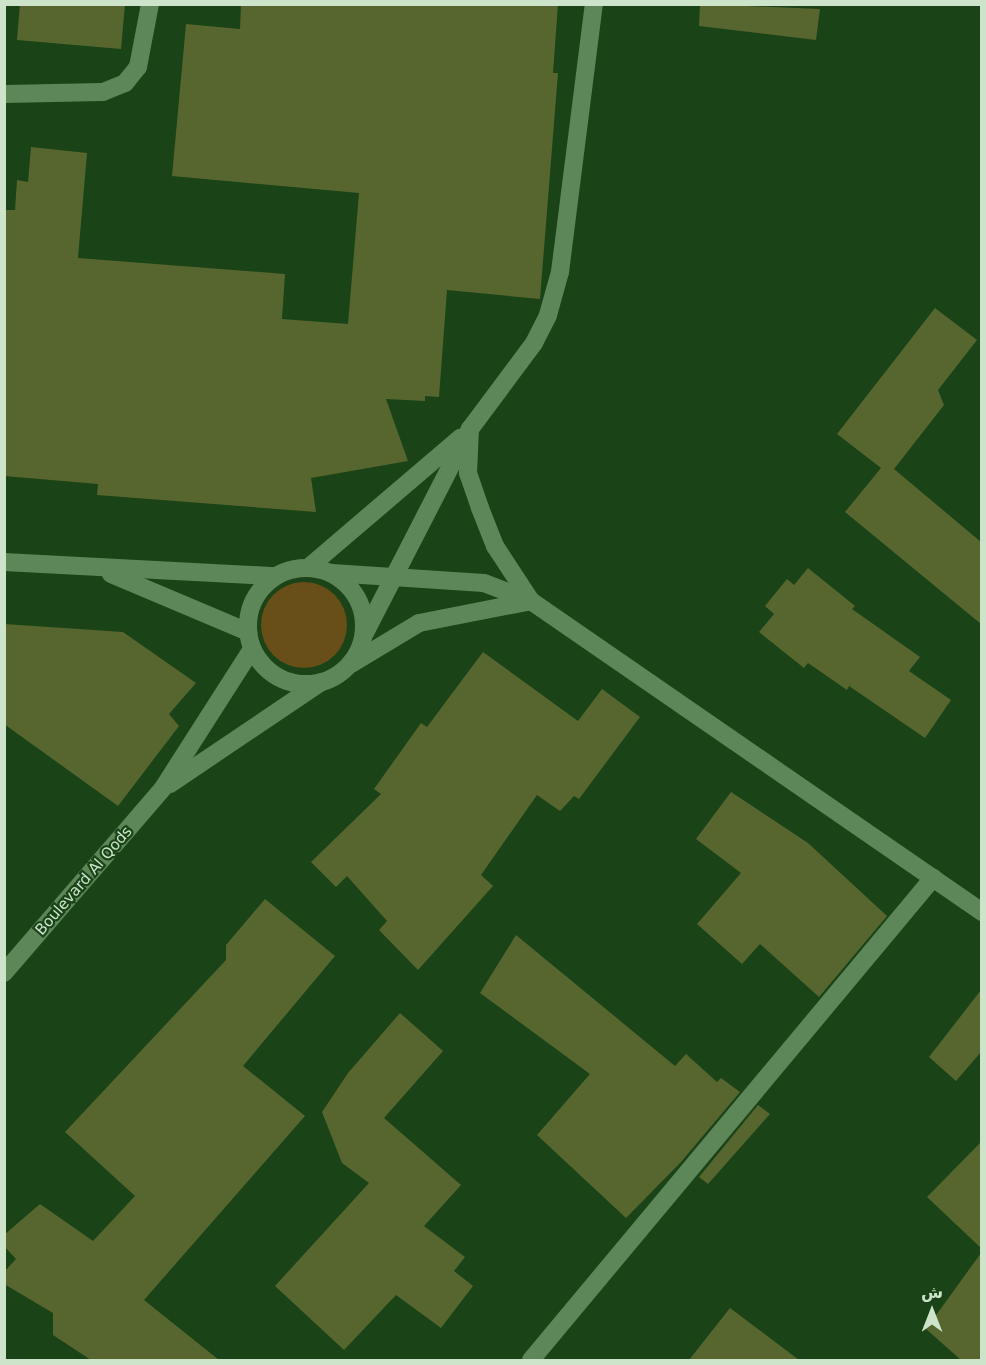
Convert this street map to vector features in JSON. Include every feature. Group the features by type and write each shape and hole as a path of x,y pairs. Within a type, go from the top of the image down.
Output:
{"street":[{"path":"4,94 103,92 125,83 138,67 150,4"},
{"path":"349,665 470,429 534,343 548,315 560,272 594,4"},
{"path":"4,562 101,570 275,576 309,567 386,506 470,429"},
{"path":"470,429 468,473 480,508 495,546 531,602"},
{"path":"309,567 332,573 394,575 484,583 531,602 981,912"},
{"path":"101,570 250,640 273,674 288,681 321,682"},
{"path":"332,573 354,592 361,605 364,635"},
{"path":"163,788 250,640 253,600 275,576"},
{"path":"163,788 321,682 419,623 531,602"},
{"name":"Boulevard Al Qods","path":"4,973 163,788"},
{"path":"531,1360 933,878"}],"shaded area":[{"path":"304,582 328,589 340,601 347,625 340,649 328,661 304,668 280,661 268,649 261,625 268,601 280,589"}],"building":[{"path":"20,4 125,4 121,49 17,40"},
{"path":"241,4 558,4 553,73 558,73 540,299 447,290 439,397 425,396 425,401 386,399 408,461 311,478 316,512 97,495 98,484 4,476 4,210 15,210 17,180 28,182 31,147 87,153 78,258 285,274 282,319 348,324 359,193 172,176 186,24 240,29"},
{"path":"700,4 820,9 816,40 699,26"},
{"path":"935,308 977,340 938,390 944,405 894,469 981,542 981,624 845,512 881,468 837,434"},
{"path":"808,568 855,606 852,609 920,657 909,671 951,700 925,738 849,686 847,690 808,663 804,668 759,632 774,614 765,606 787,579 794,585"},
{"path":"4,624 123,632 196,683 169,714 179,726 118,806 4,724"},
{"path":"483,652 578,721 602,689 640,717 579,799 574,796 560,811 537,795 481,875 493,886 418,970 379,930 387,921 347,876 336,887 311,862 381,794 374,789 421,723 427,727"},
{"path":"731,792 808,843 887,916 819,997 760,944 742,964 697,924 741,873 696,839"},
{"path":"265,899 335,956 243,1066 305,1116 144,1300 219,1360 91,1360 53,1335 53,1313 4,1284 4,1272 16,1259 4,1246 4,1235 40,1204 93,1241 135,1196 65,1132 226,960 226,945"},
{"path":"516,935 675,1066 686,1054 717,1082 721,1078 740,1092 681,1162 626,1218 537,1135 590,1074 480,993"},
{"path":"981,990 981,1052 956,1081 929,1057"},
{"path":"400,1013 443,1051 384,1118 461,1185 424,1226 465,1257 454,1271 473,1286 441,1328 396,1295 344,1350 275,1286 369,1183 342,1163 322,1112 348,1073"},
{"path":"758,1105 770,1114 708,1184 699,1177"},
{"path":"981,1142 981,1248 927,1197"},
{"path":"981,1253 981,1360 961,1360 926,1329"},
{"path":"730,1308 799,1360 689,1360"}]}
